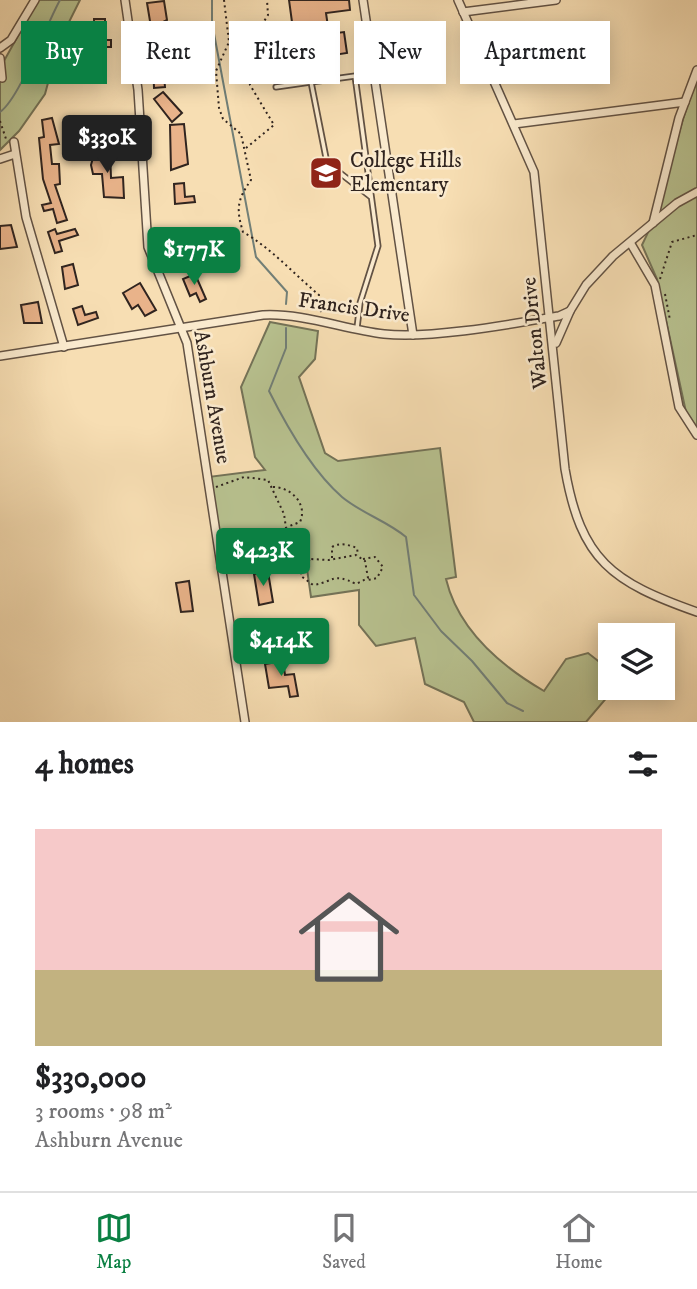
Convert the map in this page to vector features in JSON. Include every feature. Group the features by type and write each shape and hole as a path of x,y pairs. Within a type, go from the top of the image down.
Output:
{"street":[{"path":"0,48 11,40 35,0"},
{"name":"Ashburn Avenue","path":"125,0 138,90 148,247 183,328 245,722"},
{"path":"363,0 413,335"},
{"name":"Walton Drive","path":"458,0 534,172 565,469 576,517 584,536 603,563 621,579 662,600 697,612"},
{"path":"463,12 556,0"},
{"path":"0,58 2,78"},
{"path":"653,224 685,102 697,70"},
{"path":"514,124 685,102"},
{"path":"14,144 26,217 64,347"},
{"path":"0,159 15,154"},
{"path":"554,347 570,311 586,285 608,261 677,203 697,192"},
{"path":"631,244 656,285 679,407 697,435"},
{"name":"Francis Drive","path":"0,356 274,314 413,335 551,317 570,311"}],"lane":[{"path":"340,78 355,76 378,246 360,303 356,328"},
{"path":"276,87 297,84"},
{"path":"311,84 327,163 371,197"}],"path":[{"path":"224,0 229,42 216,71 219,108 223,119 241,134 246,148 251,180 238,199 237,211 243,232 269,248 283,265 319,295 321,313"},
{"path":"246,148 274,125 250,85 244,53 268,15 267,0"},
{"path":"0,121 4,138 14,144"},
{"path":"670,325 660,279 661,270 672,242 697,234"},
{"path":"210,488 253,477 268,480 286,527 275,545 265,548 254,541 241,540 228,542 219,550"},
{"path":"272,487 288,490 299,500 302,509 300,522 291,528 286,527"},
{"path":"284,532 311,559"},
{"path":"332,559 332,547 336,545 357,548 358,556"},
{"path":"362,559 375,557 383,567 377,578 356,584 338,576 313,585 301,576 303,563 311,559 332,559 348,554 362,559 368,569 366,579"}],"green space":[{"path":"38,0 80,0 70,21 26,21"},
{"path":"21,30 21,84 48,84 45,94 19,131 0,150 0,68"},
{"path":"697,81 697,428 686,412 657,279 642,245 659,204 682,122"},
{"path":"270,322 318,331 315,359 299,377 325,453 338,461 440,448 456,577 446,579 460,614 497,658 544,691 566,659 588,653 598,661 598,700 605,700 586,722 474,722 464,702 425,684 415,638 376,646 359,625 359,590 311,597 305,555 221,565 208,477 265,470 255,457 241,387"}],"building":[{"path":"289,0 349,0 350,10 326,13 327,21 292,21"},
{"path":"164,1 167,20 150,21 147,3"},
{"path":"344,32 347,53 340,54 340,33"},
{"path":"154,84 165,84 165,87 154,88"},
{"path":"163,92 182,113 172,122 154,99"},
{"path":"52,118 59,144 50,145 52,164 59,164 60,184 55,185 67,220 57,223 53,209 44,211 42,205 51,203 43,179 39,138 44,137 42,120"},
{"path":"116,119 117,137 101,138 101,133 105,133 104,120"},
{"path":"184,124 188,164 171,170 170,125"},
{"path":"95,150 110,150 111,178 123,177 124,198 104,197 102,174 93,174 91,165"},
{"path":"184,183 185,197 194,196 195,202 175,204 174,184"},
{"path":"11,225 17,247 0,249 0,226"},
{"path":"55,229 57,234 75,229 78,235 59,241 62,251 55,253 48,232"},
{"path":"172,229 178,240 188,235 199,256 193,258 196,264 189,268 186,261 179,265 166,232"},
{"path":"73,264 78,285 65,289 62,267"},
{"path":"195,274 206,299 200,302 196,293 190,296 183,279"},
{"path":"140,283 156,310 145,316 138,305 132,309 123,293"},
{"path":"38,302 42,323 24,323 21,305"},
{"path":"82,306 85,315 96,312 98,318 78,325 73,309"},
{"path":"268,572 273,602 259,605 254,574"},
{"path":"189,581 193,611 181,612 176,583"},
{"path":"278,622 282,635 281,651 273,652 272,635 264,632 263,624"},
{"path":"283,661 285,675 294,674 298,696 290,697 288,686 269,688 265,664"}],"waterway":[{"path":"0,112 24,78 60,0"},
{"path":"212,0 212,23 256,257 287,292 286,304"},
{"path":"286,328 286,348 269,391 292,433 320,474 342,497 406,537 414,595 441,631 472,661 507,703 523,711"}],"place":[{"name":"College Hills Elementary","path":"326,173"}]}
